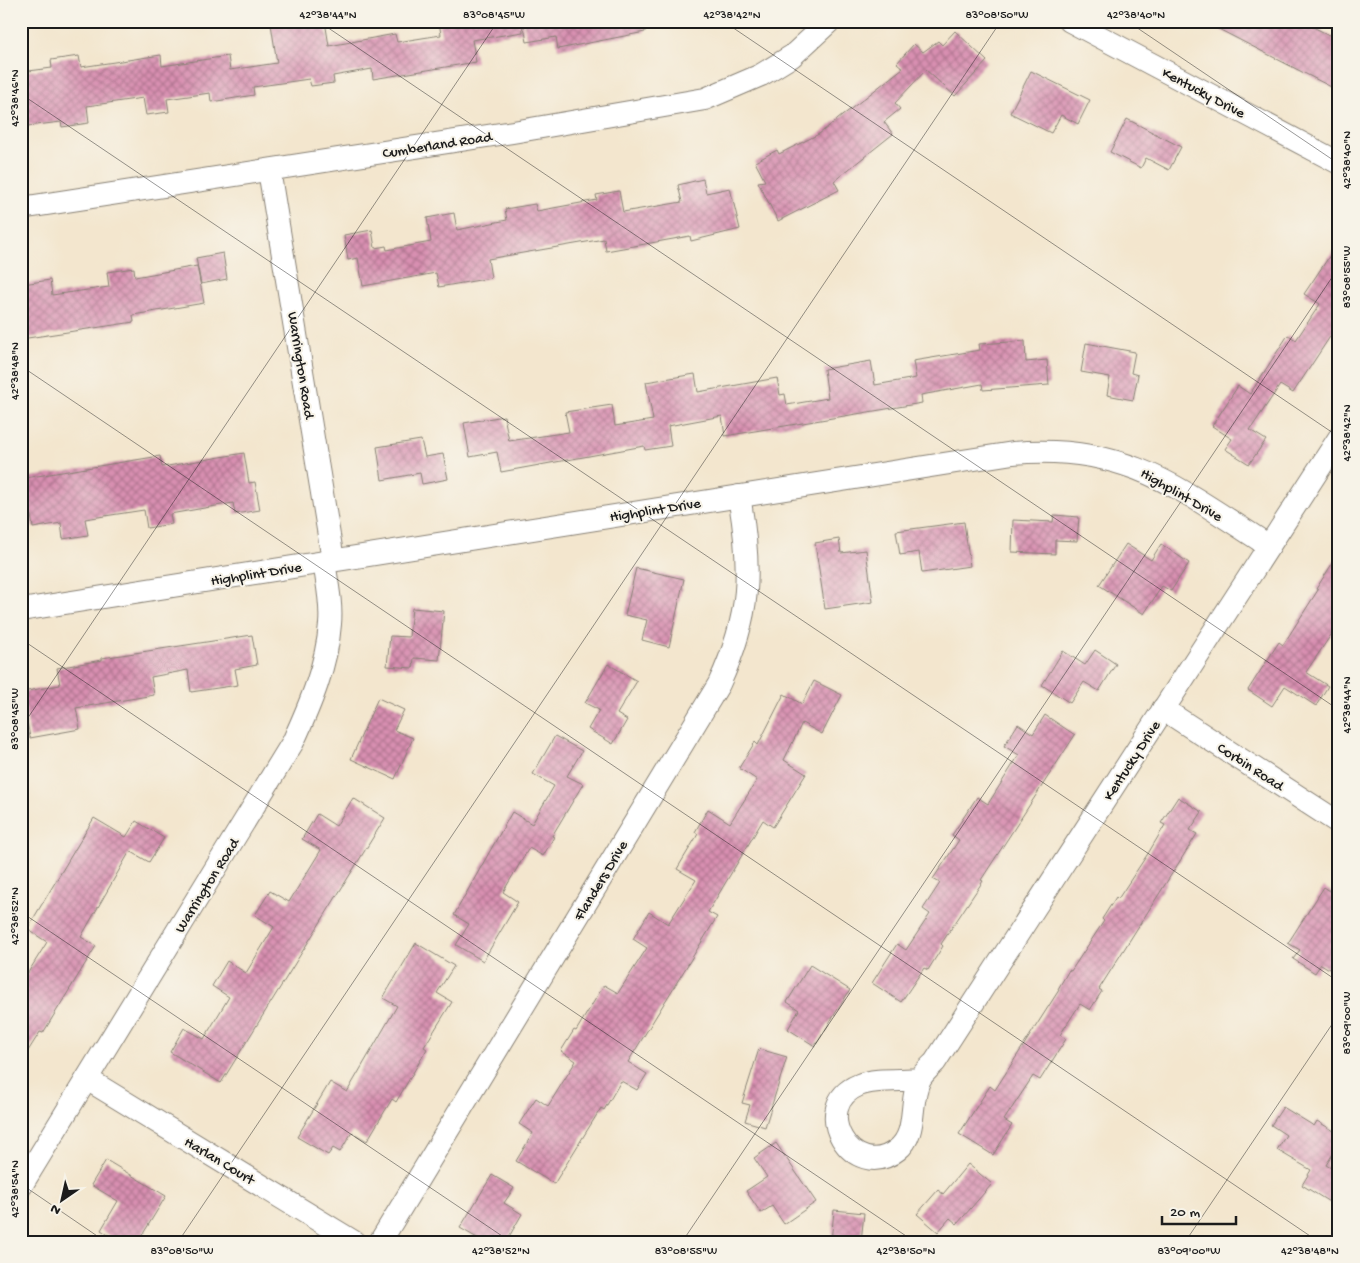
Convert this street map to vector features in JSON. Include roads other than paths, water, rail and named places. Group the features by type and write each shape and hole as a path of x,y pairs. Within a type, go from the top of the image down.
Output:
{"street":[{"name":"Cumberland Road","path":"21,208 513,132 705,99 761,75 792,56 830,21"},
{"name":"Kentucky Drive","path":"1070,21 1339,163"},
{"name":"Warrington Road","path":"21,1186 293,742 306,715 317,685 330,624 328,561 269,170"},
{"name":"Kentucky Drive","path":"920,1079 940,1054 1339,438"},
{"name":"Highplint Drive","path":"21,610 1041,450 1108,458 1160,478 1269,546"},
{"name":"Flanders Drive","path":"380,1242 719,684 734,652 741,630 745,604 747,541 740,496"},
{"name":"Corbin Road","path":"1164,709 1339,823"},
{"name":"Harlan Court","path":"87,1079 354,1242"}]}
